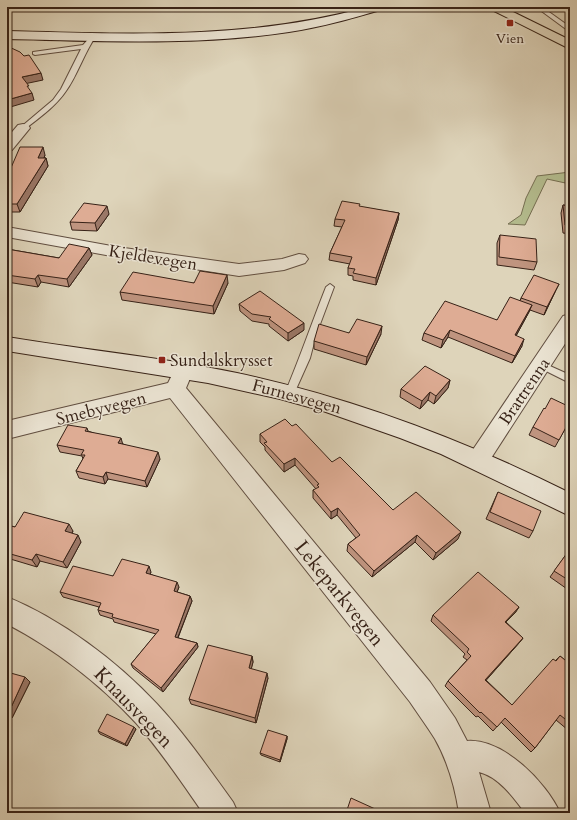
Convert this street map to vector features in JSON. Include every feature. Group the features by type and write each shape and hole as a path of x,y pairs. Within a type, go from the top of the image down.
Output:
{"main road":[{"path":"7,35 165,36 256,32 325,21 380,7"},
{"path":"494,7 570,45"},
{"name":"Furnesvegen","path":"7,344 179,380 236,380 340,407 382,421 478,460 570,505"}],"street":[{"path":"7,147 23,128"},
{"name":"Kjeldevegen","path":"7,232 118,252 239,270 284,264 299,258"},
{"name":"Brattrenna","path":"478,460 570,321"},
{"name":"Smebyvegen","path":"7,430 179,380"},
{"name":"Lekeparkvegen","path":"179,380 420,692 448,734 459,757 475,813"},
{"name":"Knausvegen","path":"7,610 44,628 110,677 147,714 222,813"},
{"path":"459,757 473,756 491,761 507,772 530,793 544,813"}],"lane":[{"path":"539,7 570,30"},
{"path":"23,128 55,101 64,90 85,46 93,36"},
{"path":"35,53 85,46"},
{"path":"290,393 305,358 311,335 330,287"},
{"path":"541,365 570,379"}],"green space":[{"path":"570,172 570,184 547,179 525,225 508,224 521,215 526,198 537,176"}],"building":[{"path":"7,46 20,52 24,56 29,55 41,73 22,77 32,93 7,100"},
{"path":"20,147 43,147 38,158 46,158 17,204 7,204 7,177"},
{"path":"342,201 360,204 359,206 399,213 376,278 353,273 355,269 348,268 352,257 330,253 345,220 335,219"},
{"path":"84,203 107,206 95,223 70,222"},
{"path":"563,205 570,206 570,226 565,225"},
{"path":"500,235 536,239 537,262 499,257"},
{"path":"69,244 89,248 67,279 38,275 35,279 7,275 7,249 59,258"},
{"path":"200,271 227,275 213,306 120,292 133,272 194,283"},
{"path":"534,275 559,284 547,307 521,298"},
{"path":"260,291 304,323 288,333 269,319 271,317 252,314 239,304"},
{"path":"510,297 532,305 515,335 524,339 515,356 450,330 443,340 424,333 445,301 497,320"},
{"path":"357,319 382,326 367,357 314,341 319,324 349,333"},
{"path":"425,366 450,380 436,396 430,392 422,401 401,389"},
{"path":"551,398 570,407 570,420 559,440 533,427"},
{"path":"285,419 292,426 296,424 332,462 340,457 393,510 416,492 461,532 436,553 417,535 374,571 348,544 360,535 338,508 331,512 313,490 319,487 317,485 319,484 295,458 284,464 264,443 267,442 260,434"},
{"path":"68,425 87,428 85,431 121,438 118,443 158,452 145,481 106,472 103,477 76,471 85,455 81,455 84,450 57,445"},
{"path":"498,492 541,511 533,531 490,512"},
{"path":"24,512 69,524 65,531 78,535 63,562 36,554 32,560 7,553 7,525 15,527"},
{"path":"570,549 570,581 554,571"},
{"path":"122,559 149,566 146,573 177,582 174,591 190,596 175,637 197,643 161,688 131,664 159,630 112,617 113,614 98,610 101,603 60,592 73,566 113,576"},
{"path":"478,572 519,607 505,622 523,638 485,680 512,705 553,659 556,661 560,656 570,664 570,723 560,715 535,748 505,718 497,727 481,712 480,713 448,681 471,656 467,652 469,649 433,615"},
{"path":"208,645 252,656 249,668 267,673 255,718 189,699"},
{"path":"7,672 25,677 8,714 7,714"},
{"path":"107,714 134,727 125,744 98,731"},
{"path":"268,730 287,736 280,760 260,753"},
{"path":"351,798 384,813 346,813"}],"place":[{"name":"Vien","path":"510,23"},
{"name":"Sundalskrysset","path":"162,360"}]}
